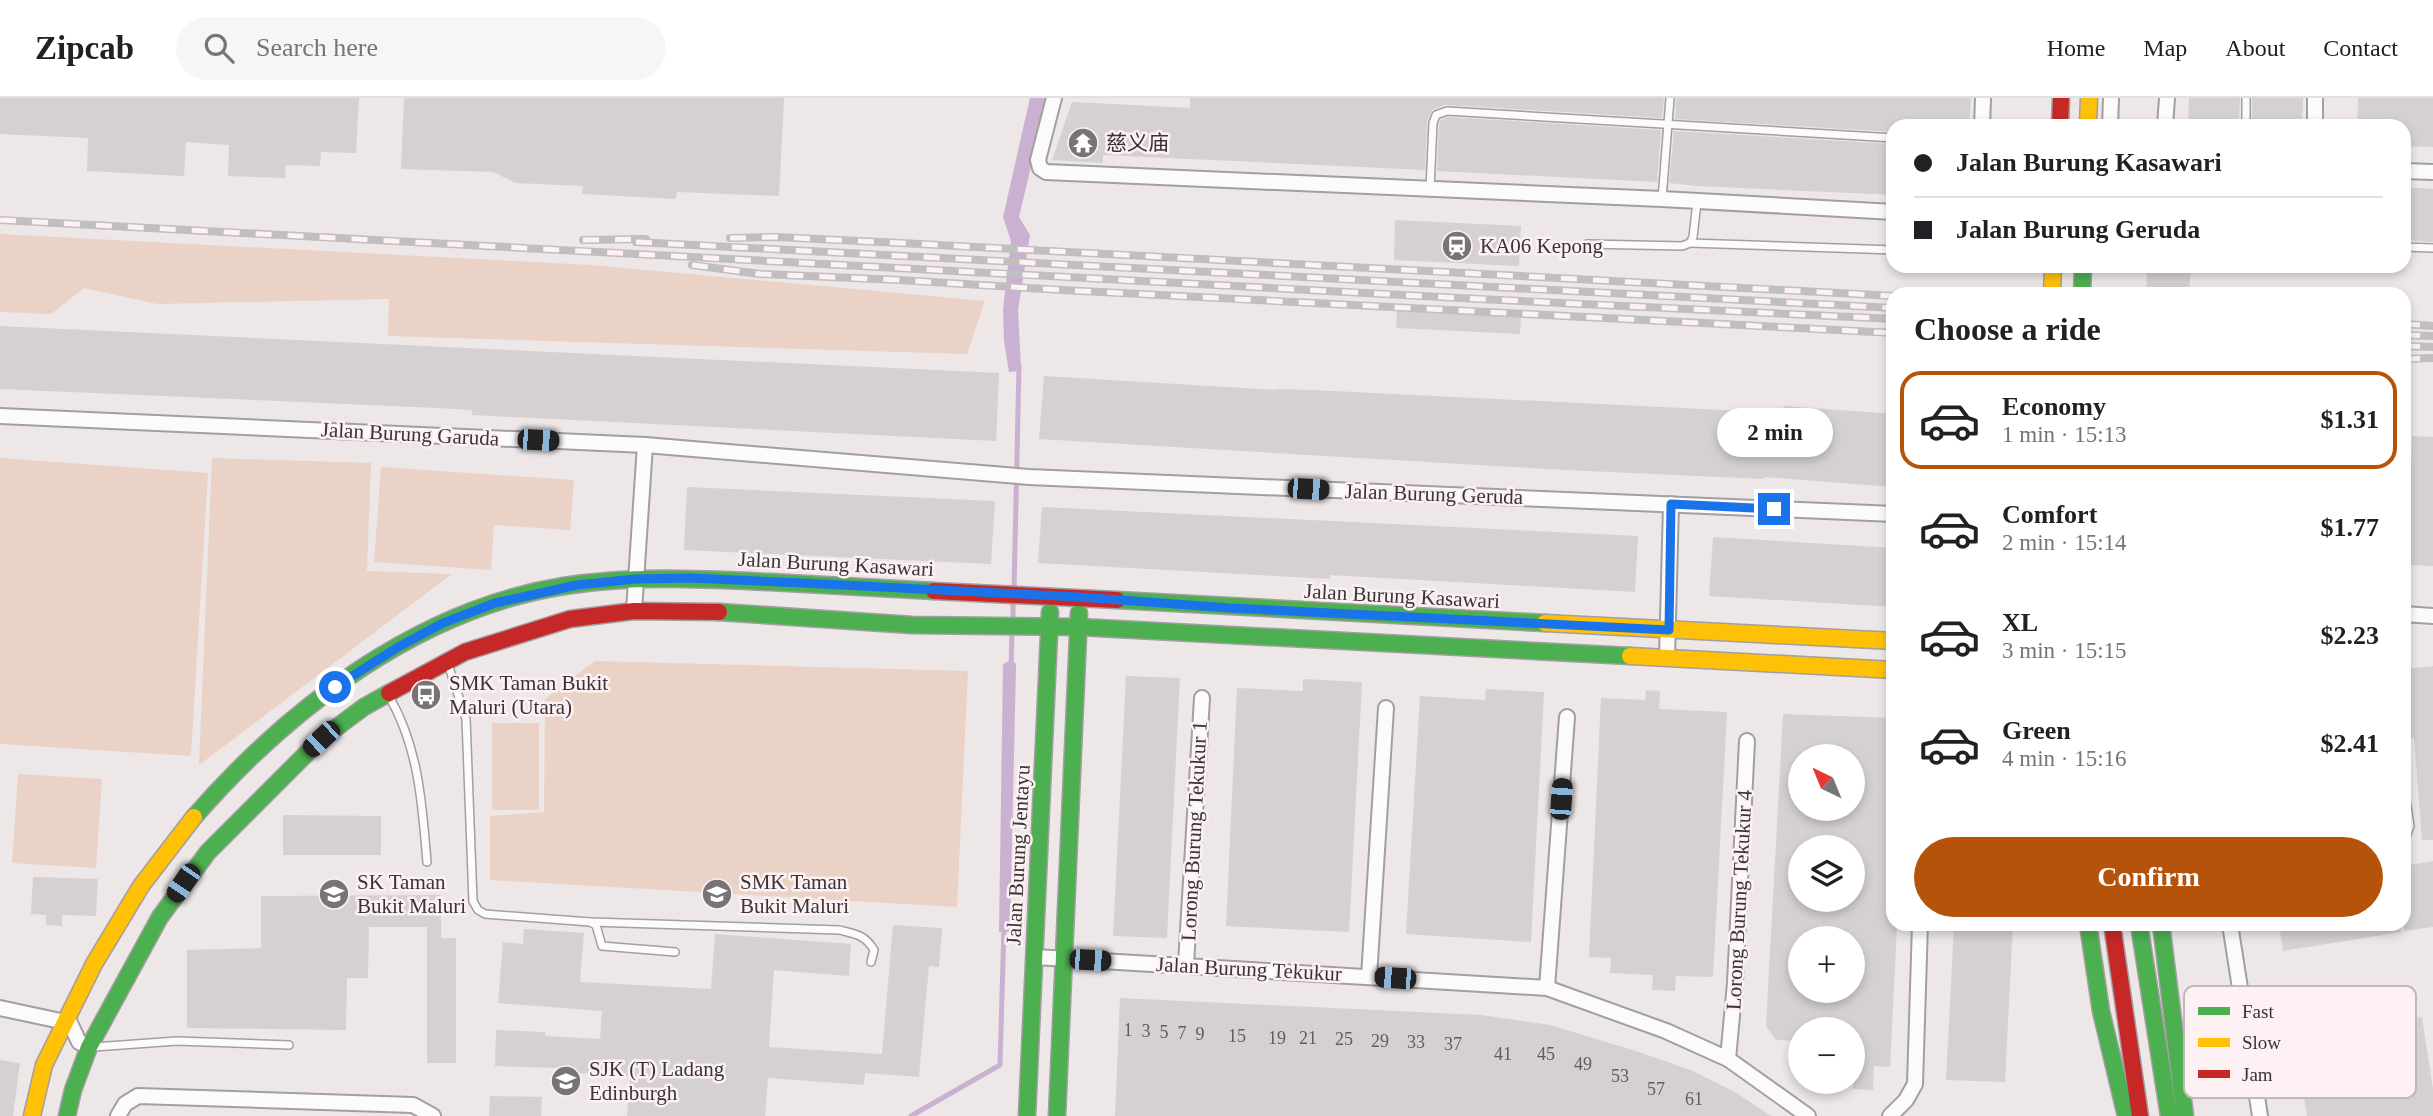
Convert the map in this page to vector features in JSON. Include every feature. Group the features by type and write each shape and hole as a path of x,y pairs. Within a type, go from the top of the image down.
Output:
{"street":[{"path":"1054,98 1038,160 1040,168 1046,172 1886,212"},
{"path":"1982,119 1983,98"},
{"path":"2060,119 2061,98"},
{"path":"2088,119 2089,98"},
{"path":"2110,119 2111,98"},
{"path":"2166,119 2167,98"},
{"path":"2315,98 2315,119"},
{"path":"2411,171 2433,172"},
{"name":"Jalan Burung Garuda","path":"0,416 646,445 1029,477"},
{"path":"634,611 646,445"},
{"name":"Jalan Burung Geruda","path":"1029,477 1886,514"},
{"path":"1667,658 1671,504"},
{"name":"Jalan Burung Kasawari","path":"32,1116 42,1070 91,968 127,905 172,840 203,803 272,735 315,701 398,647 443,623 495,603 577,585 636,579 691,578 1886,641"},
{"name":"Jalan Burung Jentayu","path":"1027,1116 1051,626 1050,596"},
{"path":"1057,1116 1079,597"},
{"path":"67,1116 73,1090 89,1047 160,917 208,852 321,739 364,707 446,660 570,619 634,611 697,611 912,625 1079,627 1886,670"},
{"path":"2411,614 2433,616"},
{"name":"Lorong Burung Tekukur 1","path":"1186,964 1202,698"},
{"path":"1369,976 1386,708"},
{"path":"1547,988 1567,717"},
{"name":"Lorong Burung Tekukur 4","path":"1728,1059 1735,983 1748,741"},
{"path":"1890,1116 1906,1100 1915,1083 1920,931"},
{"path":"2089,931 2101,1011 2126,1116"},
{"path":"2113,931 2140,1116"},
{"path":"2140,931 2169,1116"},
{"path":"2162,931 2185,1116"},
{"path":"2231,931 2240,986"},
{"name":"Jalan Burung Tekukur","path":"1035,957 1186,964 1547,988 1666,1031 1728,1059 1808,1116"},
{"path":"0,1008 65,1021 72,1025 79,1042 89,1047"},
{"path":"118,1116 125,1104 138,1096 413,1105 433,1116"},
{"path":"2257,1098 2260,1116"}],"lane":[{"path":"1662,199 1670,98"},
{"path":"2246,98 2246,119"},
{"path":"1430,189 1433,123 1436,115 1447,111 1886,138"},
{"path":"1689,243 1693,237 1698,201"},
{"path":"1587,244 1682,246 1689,243 1886,250"},
{"path":"2411,247 2433,248"},
{"path":"446,660 467,719 473,901 478,911 485,914 590,922 839,930 860,934 869,940 874,950 872,962"},
{"path":"388,694 401,717 421,783 427,862"},
{"path":"590,922 596,925 602,946 676,951"},
{"path":"89,1047 177,1041 289,1045"}],"shaded area":[{"path":"1030,98 1047,98 1019,217 1030,235 1018,310 1021,368 1009,372 1003,309 1011,241 1003,217"},
{"path":"0,234 591,265 985,301 967,354 388,336 389,299 157,304 84,288 51,314 0,312"},
{"path":"0,458 208,473 191,756 0,744"},
{"path":"212,458 371,463 367,571 452,574 199,765"},
{"path":"381,467 574,480 570,530 494,525 491,570 374,562"},
{"path":"595,661 968,671 957,907 490,880 490,816 544,812 545,699"},
{"path":"1013,661 1016,664 1010,932 999,932 1003,665"},
{"path":"492,723 539,723 539,810 492,810"},
{"path":"18,774 102,779 96,868 12,863"}],"building":[{"path":"0,98 359,98 356,153 321,152 320,166 286,165 285,178 228,176 229,145 186,142 184,176 87,171 88,138 0,134"},
{"path":"404,98 784,98 779,196 677,192 676,199 582,194 583,186 516,183 493,172 401,169"},
{"path":"1190,98 1664,98 1662,118 1445,105 1432,110 1427,121 1425,170 1103,155 1103,163 1052,160 1072,102 1190,108"},
{"path":"1676,98 1971,98 1970,119 1886,119 1886,132 1675,119"},
{"path":"2189,98 2240,98 2239,119 2188,119"},
{"path":"2252,98 2303,98 2302,119 2252,119"},
{"path":"2358,98 2433,98 2433,147 2411,146 2411,119 2357,119"},
{"path":"1448,117 1661,130 1657,182 1437,171 1439,124"},
{"path":"1674,131 1886,144 1886,195 1669,183"},
{"path":"2411,187 2433,189 2433,242 2411,240"},
{"name":"KA06 Kepong","path":"1395,220 1521,226 1519,266 1394,260"},
{"path":"2147,273 2190,273 2190,287 2146,287"},
{"path":"1397,310 1521,316 1520,334 1396,328"},
{"path":"0,326 999,373 996,441 472,415 472,410 438,408 0,389"},
{"path":"1044,376 1277,390 1783,413 1784,406 1886,413 1886,486 1764,477 1545,469 1039,439"},
{"path":"2412,436 2433,437 2433,566 2411,565"},
{"path":"687,487 995,501 991,564 684,550"},
{"path":"1042,507 1638,536 1635,592 1330,575 1330,579 1038,563"},
{"path":"1713,537 1886,548 1886,607 1709,596"},
{"path":"2433,666 2433,840 2422,840 2414,738 2411,738 2411,668"},
{"path":"1126,676 1180,678 1167,938 1113,936"},
{"path":"1303,679 1362,682 1349,932 1226,926 1237,688 1303,691"},
{"path":"1486,689 1544,692 1531,942 1406,934 1420,696 1485,700"},
{"path":"1646,690 1660,691 1659,709 1727,712 1713,977 1676,976 1675,991 1652,990 1653,975 1610,973 1611,958 1589,957 1601,698 1645,700"},
{"path":"1783,714 1886,718 1886,931 1897,931 1890,1067 1874,1066 1873,1090 1865,1090 1865,1017 1788,1017 1788,1040 1776,1040 1766,1026"},
{"path":"283,815 381,816 381,855 283,855"},
{"path":"2433,861 2433,927 2411,930 2411,865"},
{"path":"33,877 98,879 96,916 62,915 62,926 46,925 46,915 31,914"},
{"path":"441,895 441,938 456,938 456,1063 427,1063 427,927 369,927 368,978 347,978 346,1030 187,1028 187,950 261,948 261,896"},
{"path":"893,925 942,928 939,967 929,966 919,1077 865,1073 864,1085 768,1078 765,1116 627,1116 630,1076 558,1072 558,1068 495,1066 496,1030 545,1032 545,1036 600,1039 602,1011 498,1003 503,942 523,944 524,929 584,933 580,982 711,989 715,934 851,944 849,976 774,970 769,1047 882,1054"},
{"path":"1954,931 2013,931 2005,1082 1946,1080"},
{"path":"2280,931 2401,931 2401,932 2283,951"},
{"path":"1120,998 1481,1015 1550,1025 1693,1071 1735,1092 1771,1116 1115,1116"},
{"path":"2422,1017 2433,1089 2433,1116 2307,1116 2304,1098 2416,1098 2416,1018"},
{"path":"0,1060 20,1063 13,1116 0,1116"},
{"path":"490,1096 542,1097 541,1116 489,1116"}],"waterway":[{"path":"1014,590 1019,366"},
{"path":"1013,600 1013,622"},
{"path":"1011,667 1012,632"},
{"path":"911,1116 1000,1065 1004,926"}],"railway":[{"path":"0,220 1886,319"},
{"path":"730,238 776,237 901,243 1886,296"},
{"path":"583,240 646,239"},
{"path":"636,242 1886,308"},
{"path":"692,265 760,274 1886,333"},
{"path":"2411,324 2433,326"},
{"path":"2411,335 2433,336"},
{"path":"2411,346 2433,347"},
{"path":"2411,359 2433,358"}],"traffic: fast":[{"path":"2082,287 2083,273"},
{"path":"194,817 271,738 314,702 360,669 408,640 458,616 510,598 564,586 642,579 719,580 934,591"},
{"path":"1117,600 1545,623"},
{"path":"719,612 912,625 1079,627 1630,656"},
{"path":"1027,1116 1050,612"},
{"path":"1057,1116 1079,613"},
{"path":"67,1116 73,1090 89,1047 160,917 208,852 321,739 364,707 389,693"},
{"path":"2089,931 2101,1011 2126,1116"},
{"path":"2140,931 2169,1116"},
{"path":"2162,931 2185,1116"}],"traffic: slow":[{"path":"2088,119 2089,98"},
{"path":"2052,287 2053,273"},
{"path":"1545,623 1886,641"},
{"path":"1630,656 1886,670"},
{"path":"32,1116 44,1065 94,964 141,886 194,817"}],"traffic: jam":[{"path":"2060,119 2061,98"},
{"path":"934,591 1117,600"},
{"path":"389,693 465,652 570,619 634,611 719,612"},
{"path":"2113,931 2140,1116"}],"place":[{"name":"慈义庙","path":"1083,143"},
{"name":"KA06 Kepong","path":"1457,246"},
{"name":"SMK Taman Bukit Maluri (Utara)","path":"426,695"},
{"name":"SK Taman Bukit Maluri","path":"334,894"},
{"name":"SMK Taman Bukit Maluri","path":"717,894"},
{"name":"SJK (T) Ladang Edinburgh","path":"566,1081"}],"route":[{"path":"335,687 398,647 443,623 495,603 577,585 636,579 691,578 803,583 1669,630 1671,504 1774,509"}]}
